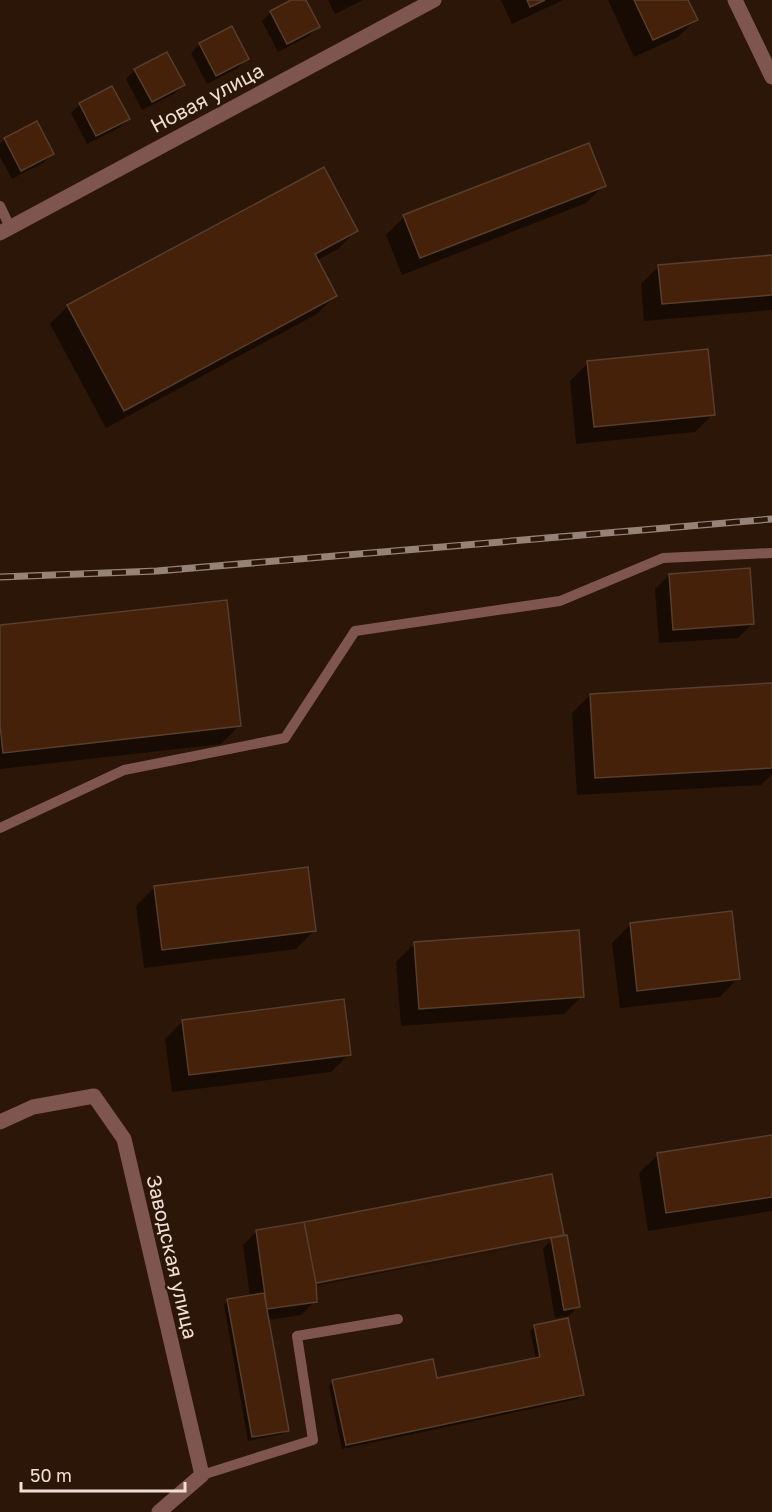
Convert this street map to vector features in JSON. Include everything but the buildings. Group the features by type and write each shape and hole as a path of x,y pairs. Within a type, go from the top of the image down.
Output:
{"street":[{"name":"Новая улица","path":"5,230 413,5 434,0"},
{"path":"735,0 772,77"},
{"name":"Заводская улица","path":"0,1122 33,1107 94,1096 124,1139 202,1475"},
{"path":"159,1512 202,1475"}],"lane":[{"path":"0,206 5,230"},
{"path":"0,828 124,770 285,738 356,631 560,601 663,558 772,553"},
{"path":"202,1475 313,1440 297,1336 398,1319"}],"railway":[{"path":"0,577 157,571 772,519"}]}
